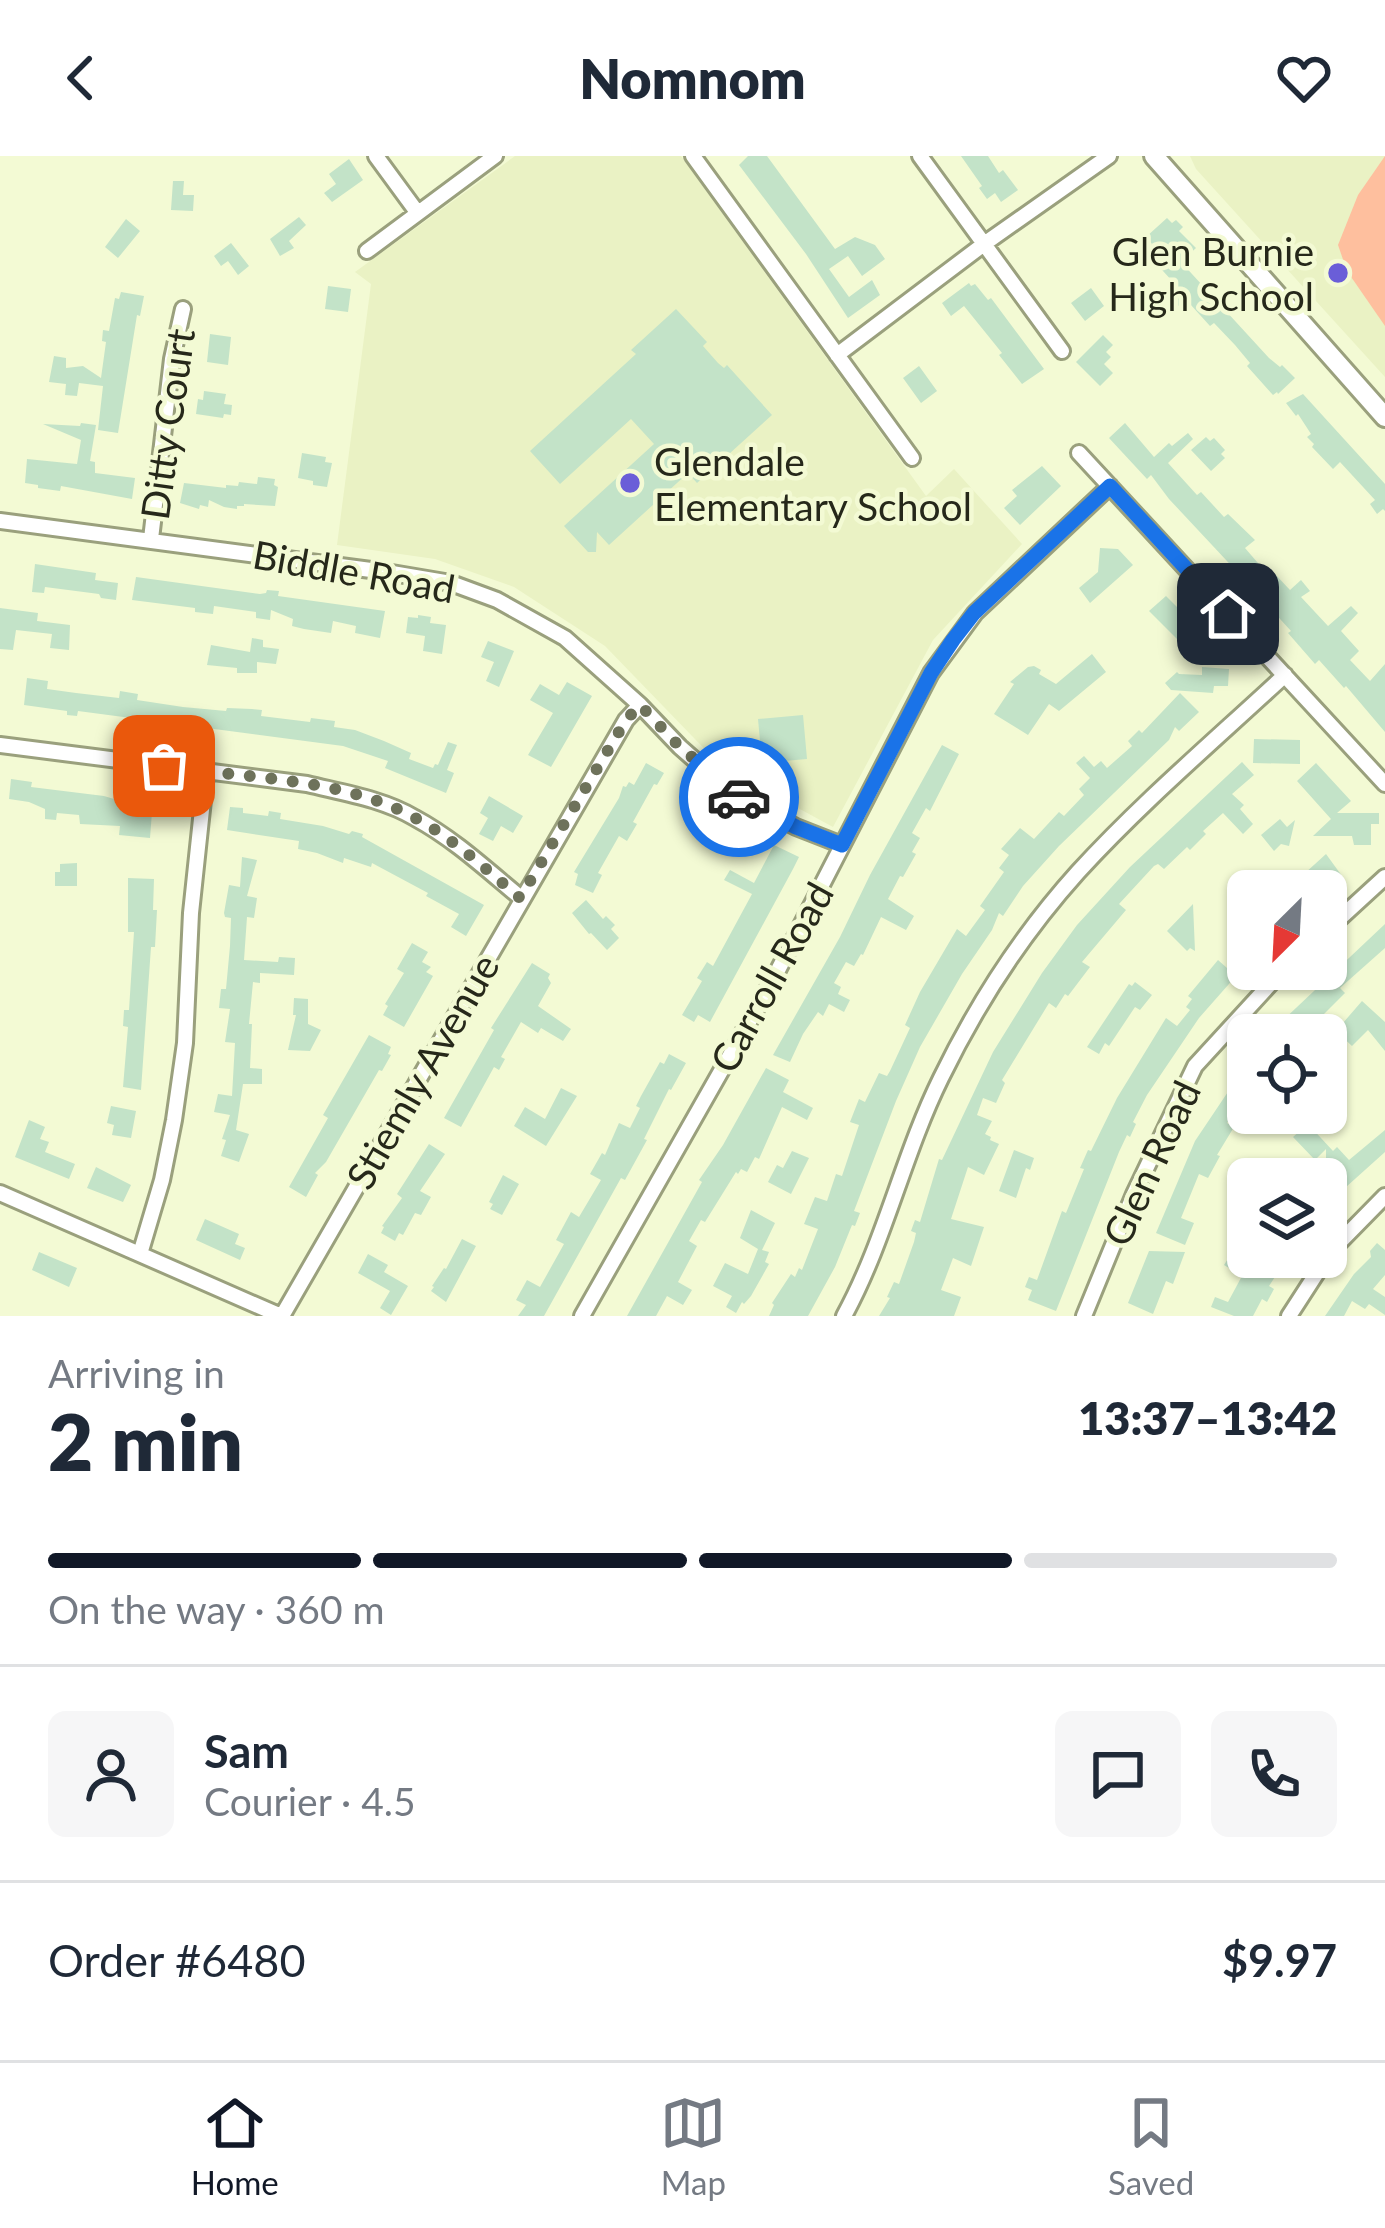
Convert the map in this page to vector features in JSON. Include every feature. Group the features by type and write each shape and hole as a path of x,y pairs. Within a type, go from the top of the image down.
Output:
{"main road":[{"path":"1154,156 1385,417"}],"street":[{"path":"376,156 417,212"},
{"path":"367,251 495,156"},
{"path":"693,156 912,458"},
{"path":"920,156 1062,351"},
{"path":"837,355 1109,156"},
{"name":"Ditty Court","path":"151,539 172,359 183,309"},
{"path":"1079,453 1385,784"},
{"name":"Carroll Road","path":"583,1316 775,976 931,673 974,613 1110,486"},
{"name":"Biddle Road","path":"0,521 451,583 497,600 565,638 731,791 796,827 842,845"},
{"path":"844,1316 872,1257 940,1079 988,992 1076,874 1285,675"},
{"name":"Stiemly Avenue","path":"0,1193 281,1316 520,898 626,720 640,705"},
{"path":"0,745 308,784 391,806 447,838 520,898"},
{"path":"140,1254 166,1160 185,1043 190,913 206,772"},
{"path":"1347,912 1385,877"},
{"name":"Glen Road","path":"1084,1316 1134,1193 1195,1066 1265,990"},
{"path":"1289,1316 1331,1251 1385,1196"}],"shaded area":[{"name":"Glendale Elementary School","path":"515,156 681,156 926,496 954,469 1022,544 933,640 833,827 722,767 605,646 514,587 435,559 337,545 371,284 355,272"},
{"name":"Glen Burnie High School","path":"1190,156 1385,156 1385,377 1196,169"},
{"path":"1385,156 1385,326 1347,271 1338,245 1358,195"}],"building":[{"path":"748,156 767,156 835,249 855,237 875,245 885,259 862,276 848,256 829,269 849,297 872,280 880,295 848,318 739,165"},
{"path":"961,156 988,156 1018,190 1001,202 995,193 987,199"},
{"path":"349,159 363,180 332,202 324,193 336,184 329,174"},
{"path":"173,181 184,181 183,195 194,195 193,211 171,210"},
{"path":"299,217 306,225 289,241 294,248 280,256 270,239"},
{"path":"1167,218 1183,227 1179,231 1196,248 1181,262 1269,358 1295,378 1278,394 1273,395 1235,345 1190,304 1184,301 1166,316 1155,302 1174,283 1152,259 1156,255 1146,237"},
{"path":"126,219 140,231 118,258 105,247"},
{"path":"231,243 249,266 238,275 228,261 221,266 214,256"},
{"path":"969,283 991,298 1044,369 1022,384 964,306 951,316 942,303"},
{"path":"328,286 351,289 348,312 325,309"},
{"path":"1091,288 1104,306 1085,321 1071,303"},
{"path":"121,292 144,296 118,433 98,430 103,386 79,383 77,396 65,395 66,384 49,382 54,356 66,358 66,368 83,366 101,378 103,330 109,331 115,298"},
{"path":"676,309 707,342 703,346 718,363 727,365 772,415 697,483 688,473 609,545 597,532 596,552 588,552 564,526 654,444 631,419 560,484 530,451 636,354 631,350"},
{"path":"210,334 231,337 228,365 207,362"},
{"path":"1103,335 1113,345 1104,364 1113,373 1100,386 1076,362"},
{"path":"919,366 937,391 921,403 903,378"},
{"path":"204,391 226,394 224,404 232,405 231,415 196,414"},
{"path":"1303,394 1385,484 1385,511 1377,514 1370,504 1375,500 1340,462 1333,469 1312,447 1307,437 1311,434 1286,403"},
{"path":"1125,423 1154,457 1188,433 1193,439 1168,463 1197,495 1201,492 1255,540 1245,548 1270,577 1274,573 1290,590 1301,580 1310,591 1301,597 1328,626 1351,606 1358,613 1341,631 1359,651 1350,660 1370,681 1385,664 1385,732 1346,686 1319,660 1315,664 1151,475 1147,479 1109,438"},
{"path":"43,424 96,425 90,461 95,462 95,473 135,478 132,499 25,483 27,459 77,464 81,440"},
{"path":"1206,437 1214,438 1225,450 1221,454 1225,458 1211,471 1191,450"},
{"path":"302,453 326,457 325,462 332,463 327,487 298,478"},
{"path":"1042,466 1061,486 1020,525 1004,508 1017,496 1012,490"},
{"path":"258,477 275,479 275,506 244,504 237,509 209,500 208,507 200,505 199,509 180,503 184,483 226,488 239,482 257,484"},
{"path":"1100,548 1118,549 1133,565 1090,603 1079,588 1098,572"},
{"path":"35,564 96,573 95,580 118,583 116,600 45,587 44,593 32,592"},
{"path":"136,577 260,594 279,591 278,596 385,611 380,638 355,633 356,626 333,621 331,633 292,626 293,619 271,610 270,620 256,618 256,612 214,606 213,614 132,600"},
{"path":"1166,596 1203,633 1187,649 1149,611"},
{"path":"0,608 38,613 37,621 70,625 69,650 50,648 52,634 16,630 13,650 0,649"},
{"path":"418,615 446,625 442,654 423,651 425,636 406,633 408,617"},
{"path":"252,638 263,640 263,647 279,649 276,664 257,662 257,673 207,665 211,645 250,652"},
{"path":"488,641 514,651 499,687 486,681 494,662 481,657"},
{"path":"1092,654 1106,672 1059,711 1049,704 1028,735 994,714 1014,684 1010,682 1028,667 1041,670 1039,674 1056,684"},
{"path":"1202,667 1229,669 1228,686 1214,686 1213,693 1171,690 1165,683 1177,672 1202,675"},
{"path":"27,678 48,681 47,689 119,698 120,691 138,694 137,700 183,707 252,709 262,710 261,716 335,721 334,727 384,741 411,753 409,759 433,768 448,742 457,745 447,770 454,773 446,793 385,768 388,761 343,746 78,711 77,716 67,715 67,711 24,705"},
{"path":"567,682 592,696 551,767 528,755 553,713 530,700 540,684 559,695"},
{"path":"1180,693 1199,712 1179,731 1175,727 1169,740 1059,846 1003,916 999,913 962,974 920,1047 854,1211 860,1213 855,1226 808,1316 769,1316 791,1274 795,1277 802,1270 818,1229 804,1224 815,1197 827,1201 836,1174 842,1176 859,1125 850,1122 859,1099 865,1102 879,1073 887,1076 890,1071 920,992 957,929 966,936 985,910 980,906 1004,872 999,868 1009,855 1001,849 1020,828 1034,839 1059,812 1064,816 1084,795 1079,789 1090,778 1076,763 1084,756 1094,767 1101,761 1107,768 1132,746 1128,741 1139,730 1142,733"},
{"path":"803,715 807,759 762,763 758,719"},
{"path":"1254,739 1300,740 1300,764 1253,763"},
{"path":"942,745 959,754 930,811 926,808 912,833 920,838 912,852 916,854 888,899 914,916 906,930 881,917 863,955 854,966 846,962 834,983 841,987 838,994 850,1000 844,1012 829,1004 823,1016 818,1012 790,1062 773,1055 840,937"},
{"path":"1242,762 1254,775 1232,794 1253,824 1243,834 1223,813 1190,850 1187,847 1164,869 1154,866 1119,904 1126,910 1082,962 1090,967 1068,996 1056,1008 1049,1003 1002,1080 1005,1083 996,1103 983,1098 977,1115 992,1121 985,1134 999,1144 984,1175 968,1167 951,1219 984,1227 971,1266 953,1258 941,1290 961,1297 954,1316 879,1316 894,1282 899,1284 914,1242 916,1233 911,1231 915,1220 920,1222 939,1159 993,1052 1042,973 1077,925 1130,867"},
{"path":"646,763 664,773 633,822 637,824 627,841 619,836 598,873 602,875 593,893 575,885 578,874 574,872 623,786 634,785"},
{"path":"1316,763 1351,801 1337,813 1379,813 1379,824 1371,824 1371,845 1354,845 1352,836 1313,836 1331,819 1297,781"},
{"path":"11,779 32,782 31,787 124,802 124,798 174,798 172,814 152,812 150,838 119,835 120,826 80,824 79,815 57,813 56,820 45,819 45,809 9,799"},
{"path":"489,796 523,816 513,833 501,826 493,841 479,834 488,818 480,813"},
{"path":"230,807 268,816 269,811 281,813 280,819 363,834 484,905 466,936 451,927 459,914 372,863 371,867 344,858 343,863 298,849 299,841 227,830"},
{"path":"1280,819 1287,827 1295,820 1289,846 1281,844 1274,851 1261,835"},
{"path":"774,845 799,857 710,1022 698,1015 694,1022 682,1015 702,981 697,978 707,962 713,966 752,894 724,880 730,870 754,883"},
{"path":"1326,854 1338,870 1308,870"},
{"path":"242,857 257,860 247,896 257,898 254,918 247,917 244,960 295,958 294,975 260,973 260,983 253,982 250,1068 262,1069 262,1084 243,1084 236,1130 249,1134 239,1162 221,1156 230,1115 214,1112 218,1094 232,1096 235,1043 225,1042 230,1009 219,1008 230,946 231,918 224,913 229,885 240,887"},
{"path":"77,863 77,886 55,886 60,864"},
{"path":"128,878 154,879 153,910 157,910 141,1090 123,1087 128,1027 123,1026 124,1010 129,1010 134,932 128,932"},
{"path":"586,900 615,925 611,929 619,938 607,950 572,913"},
{"path":"1193,904 1195,951 1187,951 1167,931"},
{"path":"1385,924 1385,948 1347,982 1347,960"},
{"path":"412,943 428,952 422,962 431,967 426,972 433,976 404,1027 383,1015 404,973 397,969"},
{"path":"1218,960 1227,968 1227,986 1199,1018 1133,1122 1056,1311 1028,1300 1029,1277 1037,1280 1088,1150 1166,1018 1177,1026 1190,1010 1188,996"},
{"path":"532,963 550,974 551,983 538,1006 571,1029 563,1041 521,1022 499,1070 494,1067 461,1127 444,1118"},
{"path":"1135,982 1152,995 1140,1010 1135,1007 1099,1054 1087,1047 1129,984"},
{"path":"1315,990 1345,993 1324,1014 1290,1014"},
{"path":"294,998 308,999 308,1024 321,1030 310,1051 288,1050 296,1015"},
{"path":"1362,1001 1385,1022 1385,1051 1368,1030 1352,1046 1347,1041 1347,1018"},
{"path":"369,1035 391,1047 391,1055 315,1173 306,1197 289,1187"},
{"path":"669,1054 686,1063 625,1180 621,1178 544,1316 518,1316 526,1305 516,1300 527,1280 540,1287 564,1244 556,1240 571,1212 579,1217 601,1180 590,1174 605,1155 619,1123 630,1128 641,1096"},
{"path":"766,1068 789,1080 783,1092 813,1108 807,1120 782,1107 759,1159 755,1157 747,1172 736,1172 705,1222 701,1220 689,1241 697,1246 678,1282 692,1290 683,1305 667,1296 656,1316 627,1316 699,1180"},
{"path":"561,1088 577,1096 546,1146 514,1126 525,1107 545,1119"},
{"path":"1227,1093 1230,1134 1208,1178 1199,1174 1181,1218 1194,1223 1185,1245 1156,1233 1195,1141"},
{"path":"111,1106 136,1111 131,1138 112,1135 114,1125 107,1123"},
{"path":"29,1120 45,1127 40,1139 49,1142 45,1152 75,1164 69,1179 15,1157"},
{"path":"1385,1130 1385,1152 1347,1186 1347,1158 1326,1158 1326,1149 1313,1158 1293,1137 1317,1134 1333,1151 1337,1147 1349,1160"},
{"path":"429,1144 445,1154 420,1191 431,1197 421,1215 415,1213 395,1241 381,1233 382,1226"},
{"path":"1014,1150 1034,1158 1016,1198 999,1191"},
{"path":"792,1151 809,1158 791,1194 768,1182"},
{"path":"96,1167 131,1185 123,1202 87,1188"},
{"path":"503,1175 519,1184 502,1215 490,1209 493,1204 489,1202"},
{"path":"751,1210 775,1223 762,1250 769,1252 765,1262 769,1264 736,1313 726,1307 732,1296 713,1286 725,1263 748,1274 758,1249 740,1238"},
{"path":"205,1219 239,1234 235,1244 245,1248 240,1260 196,1240"},
{"path":"462,1239 476,1246 446,1302 431,1291 432,1286"},
{"path":"1377,1243 1385,1250 1385,1275 1373,1289 1385,1297 1385,1315 1369,1304 1365,1309 1352,1301 1344,1316 1325,1316 1371,1257"},
{"path":"1149,1251 1185,1252 1173,1284 1166,1281 1153,1314 1128,1303"},
{"path":"39,1252 77,1268 69,1287 32,1270"},
{"path":"368,1254 388,1265 384,1272 408,1286 391,1315 380,1308 390,1291 358,1273"},
{"path":"1241,1278 1274,1278 1267,1302 1262,1299 1253,1316 1234,1316 1211,1307 1215,1297 1228,1302"}],"way so far":[{"path":"164,766 308,784 391,806 447,838 520,898 626,720 640,705 739,797"}],"place":[{"name":"Glen Burnie High School","path":"1338,273"},
{"name":"Glendale Elementary School","path":"630,483"}],"route":[{"path":"739,797 842,845 931,673 953,640 974,613 1110,486 1228,614"}]}
